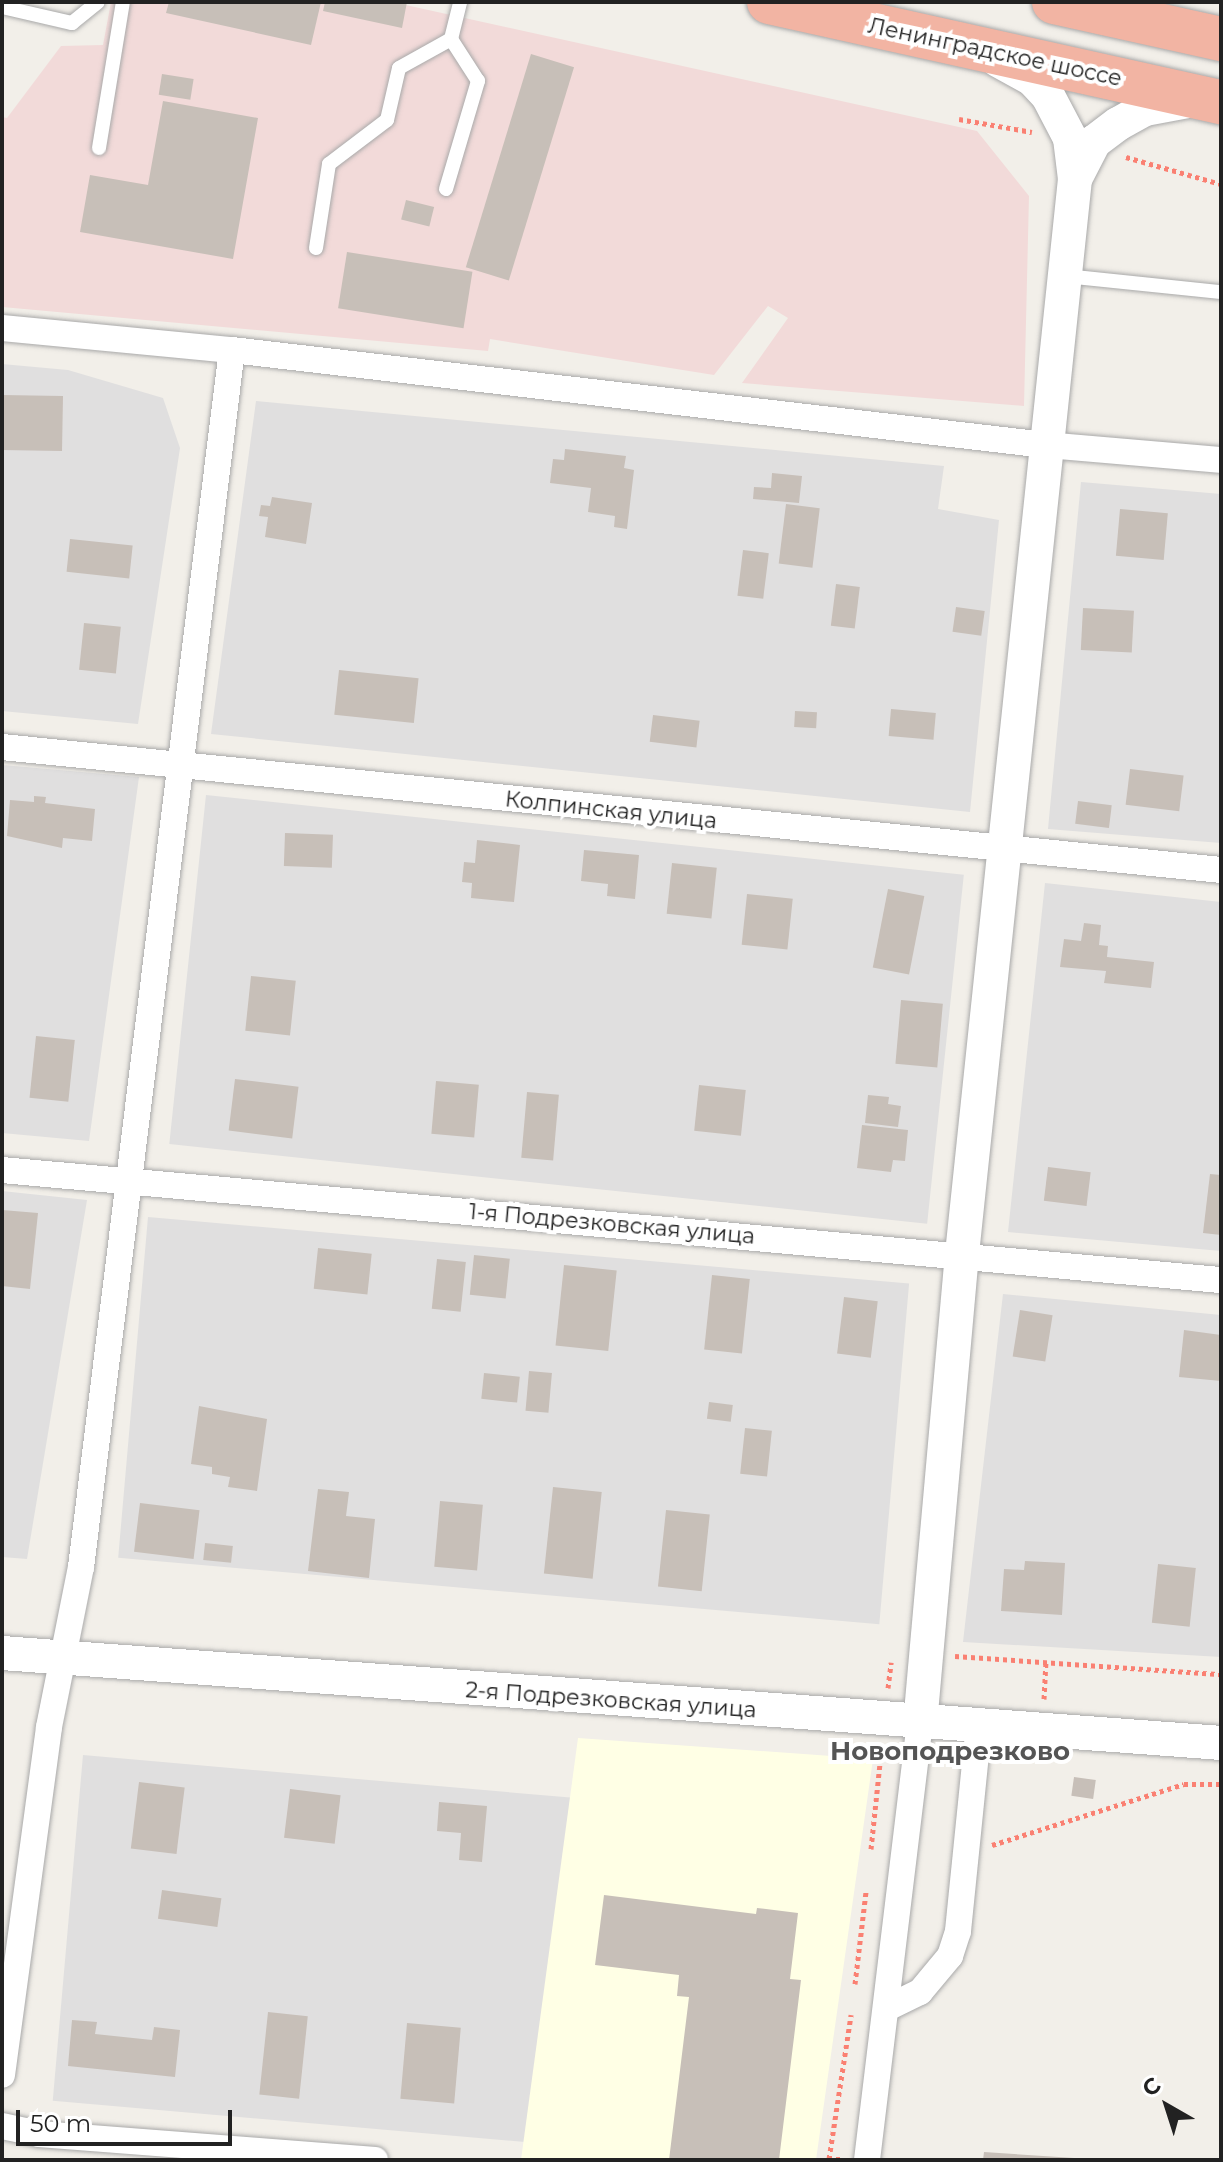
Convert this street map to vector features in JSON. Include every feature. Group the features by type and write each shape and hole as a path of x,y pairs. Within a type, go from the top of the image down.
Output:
{"highway":[{"name":"Ленинградское шоссе","path":"769,2 1217,101"},
{"path":"1054,2 1221,39"}],"street":[{"path":"867,2160 920,1724 962,1254 1075,179 1070,138 1048,96 1012,66 968,46"},
{"path":"1075,179 1094,142 1118,124 1174,100 1217,101"},
{"path":"2,328 232,350 1046,445 1221,460"},
{"path":"2,2075 63,1658 81,1567 232,350"},
{"name":"Колпинская улица","path":"2,747 1221,870"},
{"name":"1-я Подрезковская улица","path":"2,1170 962,1254 1221,1280"},
{"name":"2-я Подрезковская улица","path":"2,1653 920,1724 1221,1743"},
{"path":"887,2008 920,1992 950,1956 960,1920 979,1726"},
{"path":"2,2126 39,2134 375,2160"}],"lane":[{"path":"2,7 72,23 98,2"},
{"path":"99,148 123,2"},
{"path":"446,189 478,81 451,39 460,2"},
{"path":"316,248 329,164 387,120 399,68 451,39"},
{"path":"1064,276 1221,292"}],"path":[{"path":"1121,156 1221,184"},
{"path":"945,1655 1221,1674"},
{"path":"1044,1703 1046,1662"},
{"path":"871,1849 882,1740"},
{"path":"991,1845 1184,1784 1221,1784"},
{"path":"990,1859 992,1832"},
{"path":"855,1984 866,1892"},
{"path":"829,2159 851,2015"}],"shaded area":[{"path":"111,2 392,2 977,131 1029,196 1024,406 742,383 788,318 768,306 714,375 490,339 488,351 2,307 2,117 7,118 61,46 103,45"},
{"path":"2,364 68,370 163,398 180,448 138,724 2,711"},
{"path":"256,401 944,466 938,509 999,520 970,812 211,734"},
{"path":"1081,482 1221,494 1221,843 1048,829"},
{"path":"2,765 139,777 89,1141 2,1133"},
{"path":"206,795 964,875 927,1224 169,1144"},
{"path":"1045,883 1221,902 1221,1251 1008,1232"},
{"path":"2,1191 87,1200 27,1559 2,1557"},
{"path":"148,1217 909,1284 879,1624 118,1558"},
{"path":"1003,1294 1221,1315 1221,1657 963,1642"},
{"path":"578,1738 873,1759 816,2160 521,2160"},
{"path":"83,1755 570,1798 540,2143 53,2101"}],"building":[{"path":"169,2 321,2 311,45 166,13"},
{"path":"325,2 407,2 402,28 323,11"},
{"path":"531,54 574,67 509,280 466,267"},
{"path":"162,74 194,79 190,100 159,95"},
{"path":"163,101 258,118 233,259 80,232 90,175 148,185"},
{"path":"406,200 434,207 429,226 401,219"},
{"path":"347,252 472,272 464,328 338,308"},
{"path":"2,395 63,396 62,451 2,450"},
{"path":"565,449 626,456 624,468 634,470 627,529 614,527 615,516 588,512 591,488 550,483 553,459 564,460"},
{"path":"772,473 802,476 799,503 753,499 754,487 771,488"},
{"path":"272,497 312,503 306,544 265,537 268,517 259,516 261,505 270,506"},
{"path":"786,504 820,508 812,568 779,564"},
{"path":"1120,509 1168,513 1164,560 1116,556"},
{"path":"70,539 133,546 129,578 67,572"},
{"path":"743,550 769,553 763,599 737,596"},
{"path":"836,584 860,587 855,629 831,626"},
{"path":"956,607 985,611 981,636 953,632"},
{"path":"1083,608 1134,611 1132,653 1081,650"},
{"path":"84,623 121,627 116,674 79,670"},
{"path":"339,670 419,678 414,723 334,715"},
{"path":"891,709 936,713 933,740 889,736"},
{"path":"795,711 817,712 816,728 794,727"},
{"path":"653,715 700,721 696,748 650,742"},
{"path":"1130,769 1184,776 1179,811 1126,805"},
{"path":"34,796 46,797 45,803 95,809 92,841 63,838 62,848 7,836 10,800 34,802"},
{"path":"1078,801 1112,805 1109,828 1075,824"},
{"path":"285,833 333,835 332,868 284,866"},
{"path":"477,840 520,845 514,902 471,898 472,883 462,882 464,862 475,863"},
{"path":"584,850 639,855 635,899 607,896 608,884 581,881"},
{"path":"672,863 717,868 711,918 667,914"},
{"path":"888,889 924,896 909,975 873,968"},
{"path":"747,894 793,899 787,950 742,945"},
{"path":"1084,923 1101,925 1099,945 1108,946 1107,957 1154,962 1151,988 1104,983 1106,971 1060,967 1064,939 1081,941"},
{"path":"251,976 296,981 290,1035 245,1031"},
{"path":"901,1000 943,1004 937,1067 895,1064"},
{"path":"36,1036 75,1040 68,1102 30,1098"},
{"path":"235,1079 299,1087 292,1138 229,1131"},
{"path":"436,1081 479,1085 474,1138 431,1134"},
{"path":"699,1085 746,1090 741,1136 694,1131"},
{"path":"527,1092 559,1095 553,1161 521,1158"},
{"path":"868,1095 889,1097 888,1104 901,1106 898,1127 865,1123"},
{"path":"862,1125 908,1130 905,1161 893,1160 891,1172 857,1168"},
{"path":"1048,1167 1091,1172 1087,1206 1044,1201"},
{"path":"1210,1174 1221,1175 1221,1235 1203,1233"},
{"path":"2,1210 38,1213 30,1289 2,1286"},
{"path":"318,1248 372,1254 367,1294 314,1289"},
{"path":"474,1255 510,1259 506,1299 470,1295"},
{"path":"437,1259 466,1262 461,1312 432,1309"},
{"path":"564,1265 617,1271 608,1351 556,1346"},
{"path":"712,1275 750,1279 742,1354 704,1350"},
{"path":"844,1297 878,1301 871,1358 837,1354"},
{"path":"1020,1310 1053,1315 1045,1362 1013,1356"},
{"path":"1184,1330 1221,1335 1221,1381 1179,1377"},
{"path":"529,1371 552,1373 548,1413 526,1411"},
{"path":"484,1373 520,1377 517,1403 481,1399"},
{"path":"709,1402 733,1405 731,1422 707,1419"},
{"path":"199,1406 267,1419 257,1491 228,1487 230,1477 212,1474 212,1467 191,1464"},
{"path":"745,1428 772,1431 767,1477 740,1474"},
{"path":"553,1487 602,1492 593,1579 544,1574"},
{"path":"318,1489 349,1492 346,1516 375,1519 369,1578 308,1571"},
{"path":"440,1501 483,1505 477,1570 434,1567"},
{"path":"140,1503 200,1510 194,1559 134,1552"},
{"path":"666,1510 710,1515 702,1591 658,1587"},
{"path":"205,1543 233,1546 231,1563 203,1560"},
{"path":"1025,1561 1065,1563 1062,1615 1001,1611 1004,1569 1024,1570"},
{"path":"1158,1564 1196,1568 1190,1627 1152,1623"},
{"path":"1074,1777 1096,1780 1093,1799 1071,1796"},
{"path":"139,1782 185,1788 176,1854 131,1849"},
{"path":"290,1789 341,1795 335,1844 284,1838"},
{"path":"439,1802 487,1806 482,1862 459,1860 461,1833 437,1831"},
{"path":"162,1890 221,1898 217,1927 158,1919"},
{"path":"604,1895 756,1914 757,1908 798,1913 790,1979 801,1980 779,2160 669,2160 689,1997 677,1996 679,1975 595,1965"},
{"path":"268,2012 308,2016 299,2099 259,2095"},
{"path":"72,2020 97,2022 95,2034 152,2040 154,2027 180,2030 175,2077 68,2066"},
{"path":"407,2023 461,2028 454,2103 400,2099"},
{"path":"984,2152 1074,2158 1074,2160 983,2160"}],"district":[{"name":"Новоподрезково","path":"950,1752"}]}
